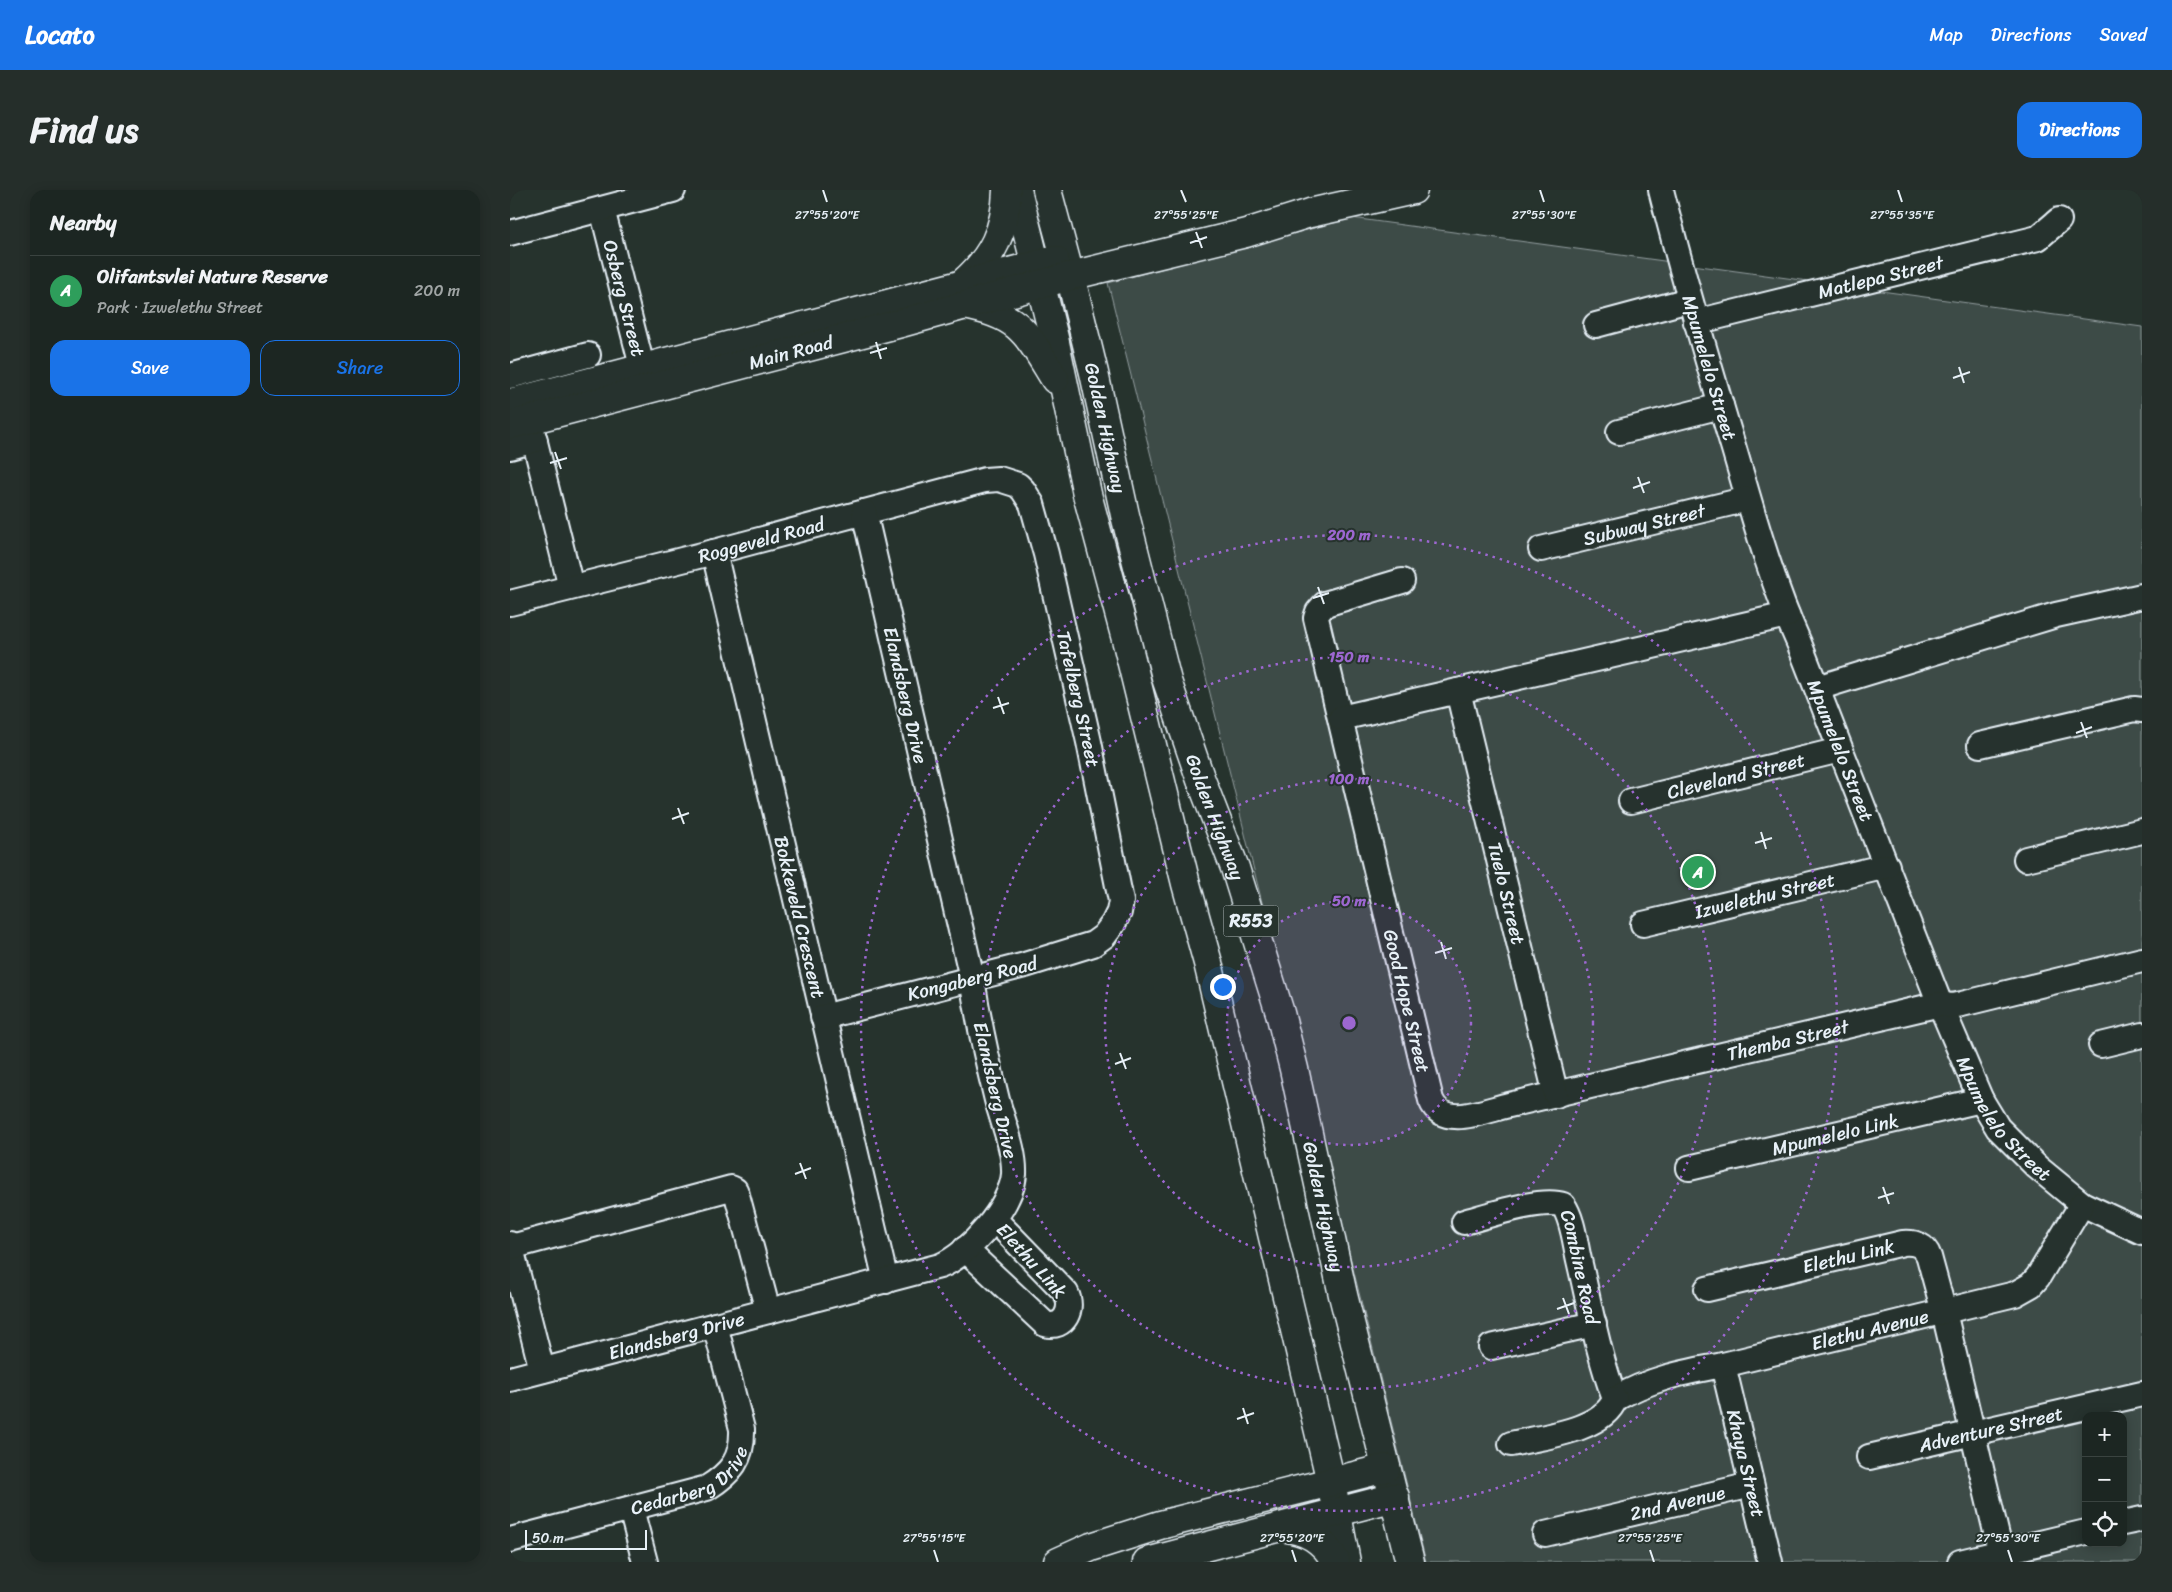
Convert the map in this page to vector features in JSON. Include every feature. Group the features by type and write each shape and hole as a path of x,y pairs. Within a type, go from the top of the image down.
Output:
{"main road":[{"path":"1007,190 1004,216 993,249 962,296 982,308 1013,322 1029,336 1066,398"},
{"name":"Golden Highway","path":"1016,190 1054,338 1087,494 1127,643 1186,884 1208,962 1331,1482 1346,1562"},
{"name":"Golden Highway","path":"1047,190 1068,266 1094,373 1124,514 1167,681 1200,780 1235,868 1280,1013 1343,1295 1410,1562"},
{"name":"Main Road","path":"522,417 644,378 892,326 962,296 1234,220 1310,214 1413,190"},
{"path":"1058,1562 1090,1547 1152,1528 1386,1468"},
{"path":"1147,1562 1394,1497"},
{"path":"1281,1527 1314,1536 1321,1541 1336,1562"}],"street":[{"path":"510,233 673,190"},
{"name":"Mpumelelo Street","path":"1661,190 1693,311 1748,499 1787,615 1940,1004 1981,1100 1998,1128 2038,1167 2082,1204 2142,1232"},
{"name":"Osberg Street","path":"602,209 644,378"},
{"name":"Matlepa Street","path":"1596,325 1693,311 2038,238 2060,220"},
{"path":"510,376 588,355"},
{"path":"1619,432 1721,406"},
{"path":"510,447 522,417"},
{"path":"522,417 571,586"},
{"name":"Roggeveld Road","path":"510,603 571,586 714,552 985,480 999,479 1010,482"},
{"name":"Tafelberg Street","path":"1010,482 1024,490 1028,496 1046,554 1089,742 1121,901 1120,912 1113,924"},
{"name":"Subway Street","path":"1541,549 1748,499"},
{"name":"Elandsberg Drive","path":"510,1379 940,1266 950,1262 965,1249 994,1219 1008,1194 1014,1176 1014,1167 979,1022 972,978 864,512"},
{"name":"Bokkeveld Crescent","path":"714,552 886,1281"},
{"name":"Good Hope Street","path":"1402,581 1325,604 1318,612 1317,621 1434,1107"},
{"path":"1817,688 2056,615 2142,596"},
{"path":"1341,718 1787,615"},
{"name":"Tuelo Street","path":"1458,691 1556,1094"},
{"path":"1980,745 2134,709 2142,710"},
{"name":"Cleveland Street","path":"1631,801 1840,750"},
{"path":"2026,859 2142,832"},
{"name":"Izwelethu Street","path":"1643,924 1887,866"},
{"name":"Kongaberg Road","path":"823,1016 1025,965 1093,944 1104,936 1113,924"},
{"name":"Themba Street","path":"1434,1107 1445,1115 1456,1116 1940,1004 1952,1006 1962,1004 2142,960"},
{"path":"2101,1045 2142,1035"},
{"name":"Mpumelelo Link","path":"1689,1168 1981,1100"},
{"path":"542,1370 510,1246 731,1188 735,1190 737,1195 768,1311"},
{"name":"Combine Road","path":"1464,1222 1540,1204 1552,1202 1563,1205 1567,1211 1572,1229 1598,1349 1615,1399"},
{"name":"Elethu Avenue","path":"1615,1399 1634,1388 1660,1378 1723,1365 2003,1298 2031,1286 2046,1266 2082,1204"},
{"name":"Elethu Link","path":"965,1249 1044,1324 1054,1325 1065,1319 1070,1310 1066,1293 994,1219"},
{"name":"Elethu Link","path":"1707,1289 1909,1243 1921,1246 1926,1251 1944,1312 2001,1553"},
{"path":"1491,1347 1594,1324"},
{"name":"Cedarberg Drive","path":"510,1540 707,1488 727,1474 740,1454 742,1429 715,1325"},
{"name":"Khaya Street","path":"1723,1365 1770,1562"},
{"name":"Adventure Street","path":"1869,1457 2142,1394"},
{"path":"1511,1444 1572,1430 1590,1423 1608,1412 1615,1399"},
{"name":"2nd Avenue","path":"1545,1534 1751,1486"},
{"path":"631,1509 645,1562"},
{"path":"2127,1522 2142,1519"},
{"path":"1960,1562 2082,1533"}],"shaded area":[{"path":"1352,218 2142,327 2142,1562 1426,1562 1108,283"}],"place":[{"name":"Olifantsvlei Nature Reserve","path":"1698,872"}]}
